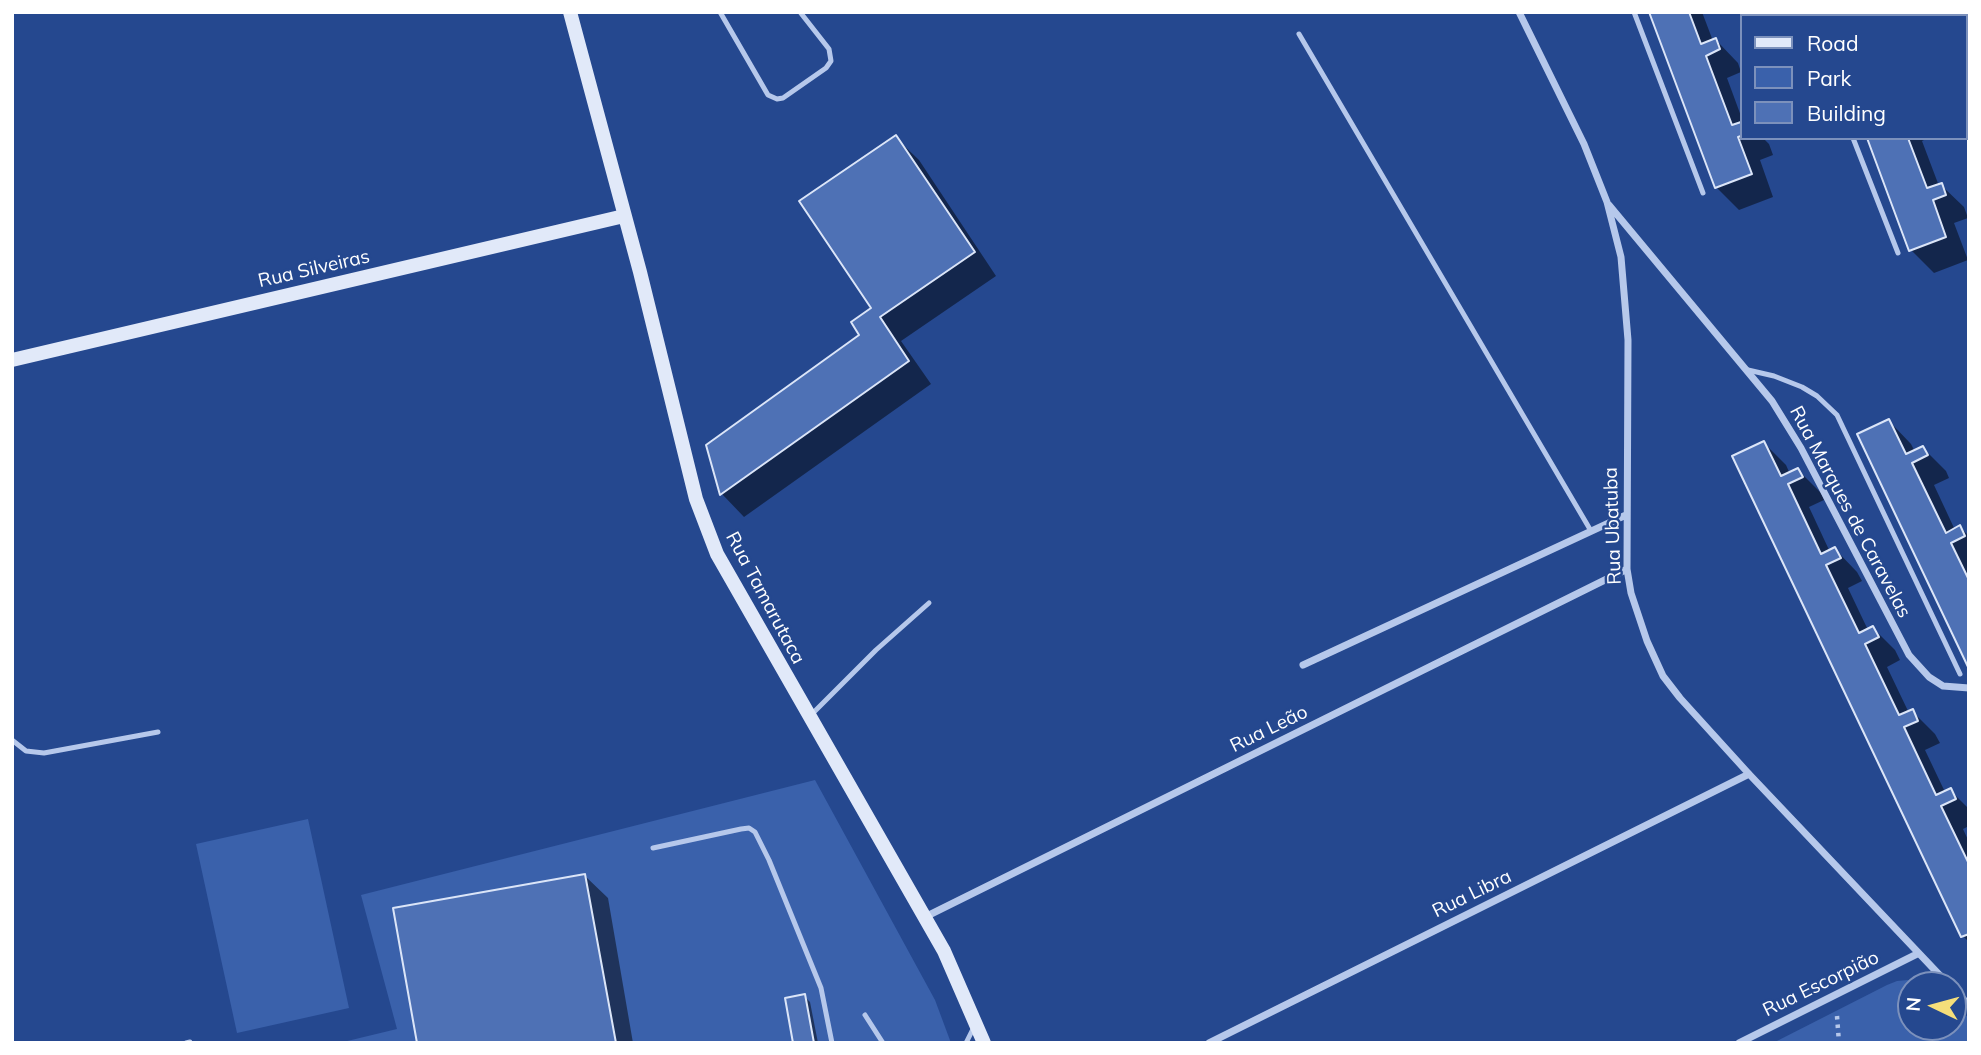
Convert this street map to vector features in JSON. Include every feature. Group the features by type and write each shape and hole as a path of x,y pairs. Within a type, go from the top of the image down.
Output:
{"street":[{"name":"Rua Tamarutaca","path":"570,12 696,499 706,528 729,579 925,917 959,980 985,1043"},
{"name":"Rua Ubatuba","path":"1519,12 1584,144 1607,202 1621,257 1626,297 1628,569 1631,593 1643,632 1664,676 1680,698 1935,971"},
{"name":"Rua Marques de Caravelas","path":"1607,202 1772,401 1801,448 1909,655 1929,677 1943,686 1968,689"},
{"name":"Rua Silveiras","path":"12,360 624,216"},
{"path":"1303,665 1626,515"},
{"name":"Rua Leão","path":"925,917 1628,569"},
{"name":"Rua Libra","path":"1209,1043 1749,774"},
{"name":"Rua Escorpião","path":"1739,1043 1917,954"}],"lane":[{"path":"720,12 768,95 778,99 827,68 831,61 829,49 800,12"},
{"path":"1634,12 1703,193"},
{"path":"1298,34 1591,531"},
{"path":"1854,140 1898,253"},
{"path":"1748,370 1802,387 1836,415 1961,674"},
{"path":"809,717 876,650 929,603"},
{"path":"12,740 26,751 44,753 158,732"},
{"path":"653,848 741,829 749,828 755,832 821,988 832,1043"},
{"path":"865,1015 883,1043"},
{"path":"966,1043 976,1021"}],"path":[{"path":"1835,995 1839,1043"}],"green space":[{"path":"815,780 935,1000 951,1043 339,1043 397,1029 361,895"},
{"path":"308,819 349,1008 237,1033 196,844"},
{"path":"1897,981 1897,1041 1967,1041 1967,1016 1969,1043 1773,1043"}],"building":[{"path":"1649,12 1689,12 1701,44 1716,38 1720,49 1706,56 1732,125 1740,122 1738,137 1752,174 1715,188"},
{"path":"1820,12 1858,14 1820,14"},
{"path":"896,135 975,252 880,317 909,361 720,495 706,445 859,335 851,322 871,308 799,201"},
{"path":"1868,140 1909,140 1927,188 1942,183 1946,195 1933,200 1946,237 1909,251"},
{"path":"1889,419 1906,454 1923,446 1928,455 1912,463 1946,533 1960,525 1965,536 1951,543 1969,580 1969,669 1857,434"},
{"path":"1764,441 1781,476 1798,468 1803,477 1788,484 1821,554 1835,547 1841,558 1826,565 1859,633 1873,626 1879,637 1865,644 1899,715 1913,709 1918,721 1904,727 1936,795 1951,788 1956,799 1941,806 1969,864 1969,934 1961,937 1732,456"},
{"path":"585,874 616,1043 417,1043 393,908"},
{"path":"805,994 814,1043 793,1043 785,998"}]}
